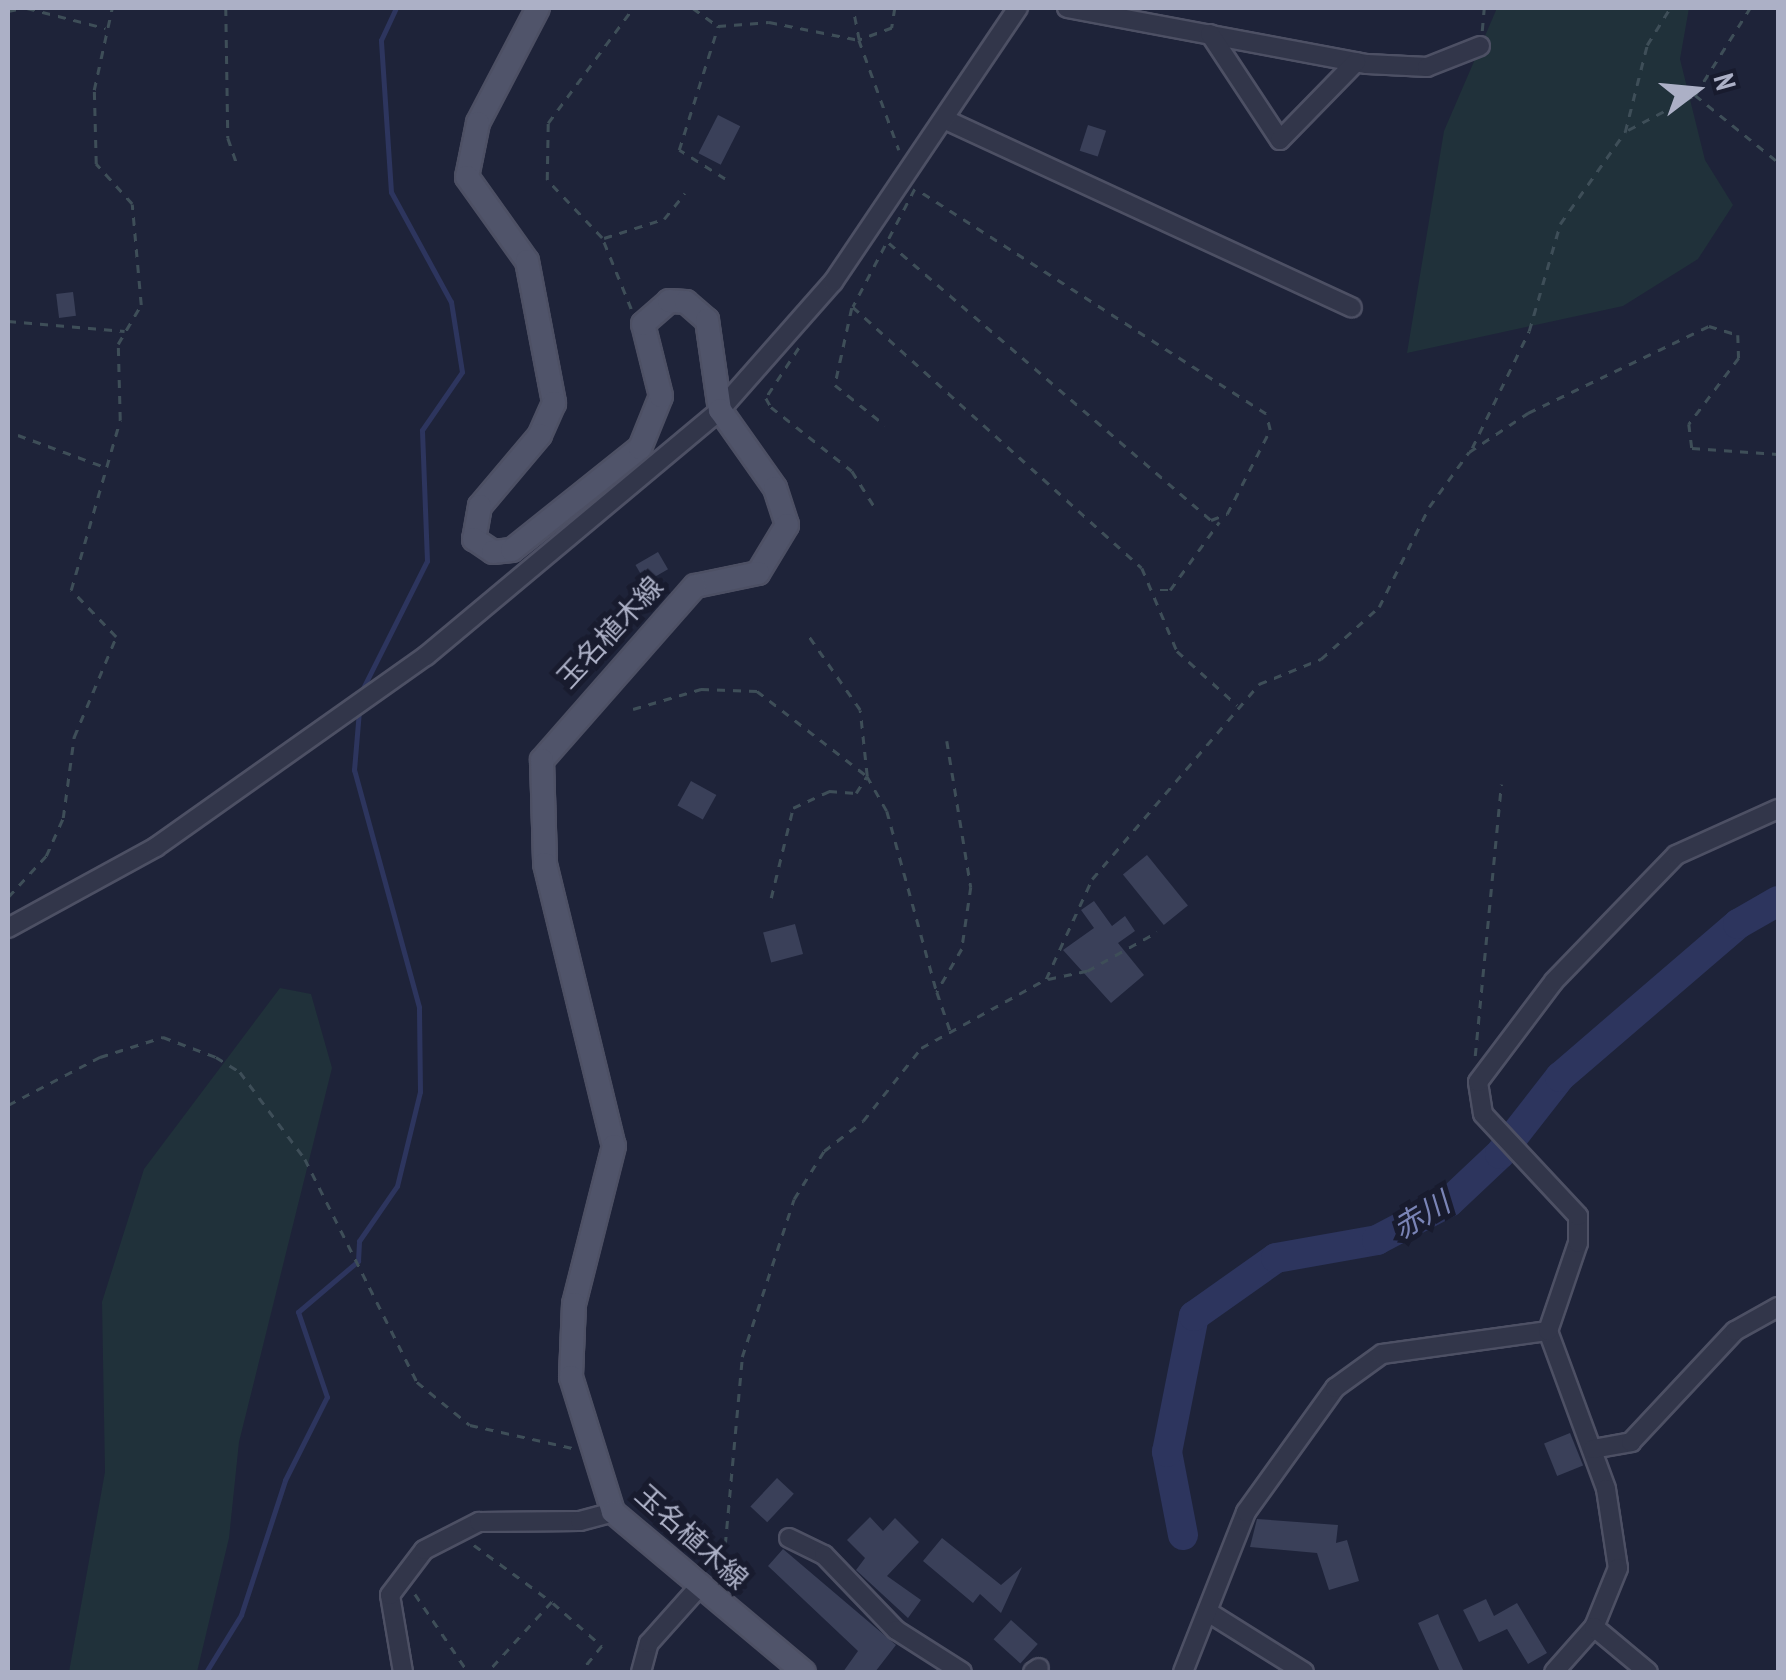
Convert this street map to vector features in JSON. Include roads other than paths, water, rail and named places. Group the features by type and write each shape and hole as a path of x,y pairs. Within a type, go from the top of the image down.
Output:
{"main road":[{"name":"玉名植木線","path":"538,8 478,123 467,178 527,261 554,403 540,436 480,506 472,528 482,548 512,550 619,470 648,436 661,396 645,317 668,300 702,313 720,410 782,501 783,537 758,574 710,577 681,600 560,730 537,786 545,864 614,1146 568,1343 588,1450 614,1512 804,1672"}],"street":[{"path":"9,928 156,848 426,656 720,410 791,334 913,182 946,120 1018,8"},
{"path":"1067,8 1356,62 1426,67 1480,46"},
{"path":"1210,34 1280,140 1356,62"},
{"path":"946,120 1352,308"},
{"path":"1554,1672 1594,1627 1618,1568 1594,1449 1548,1331 1578,1243 1578,1216 1483,1114 1478,1082 1554,981 1676,854 1778,809"},
{"path":"1594,1449 1631,1442 1735,1331 1778,1307"},
{"path":"1183,1672 1246,1512 1362,1364 1548,1331"},
{"path":"403,1672 393,1579 456,1530 614,1512"},
{"path":"789,1538 824,1555 896,1630 962,1672"},
{"path":"641,1672 649,1643 700,1586"},
{"path":"1208,1612 1304,1672"},
{"path":"1594,1627 1648,1672"}],"waterway":[{"path":"360,694 427,561 422,430 462,372 451,302 391,192 381,40 396,8"},
{"path":"206,1672 241,1615 285,1480 327,1397 298,1312 358,1261 359,1241 397,1186 420,1092 419,1007 354,770 359,710"},
{"name":"赤川","path":"1183,1535 1167,1452 1194,1316 1276,1258 1377,1240 1449,1202 1500,1154 1560,1077 1738,924 1778,901"}]}
